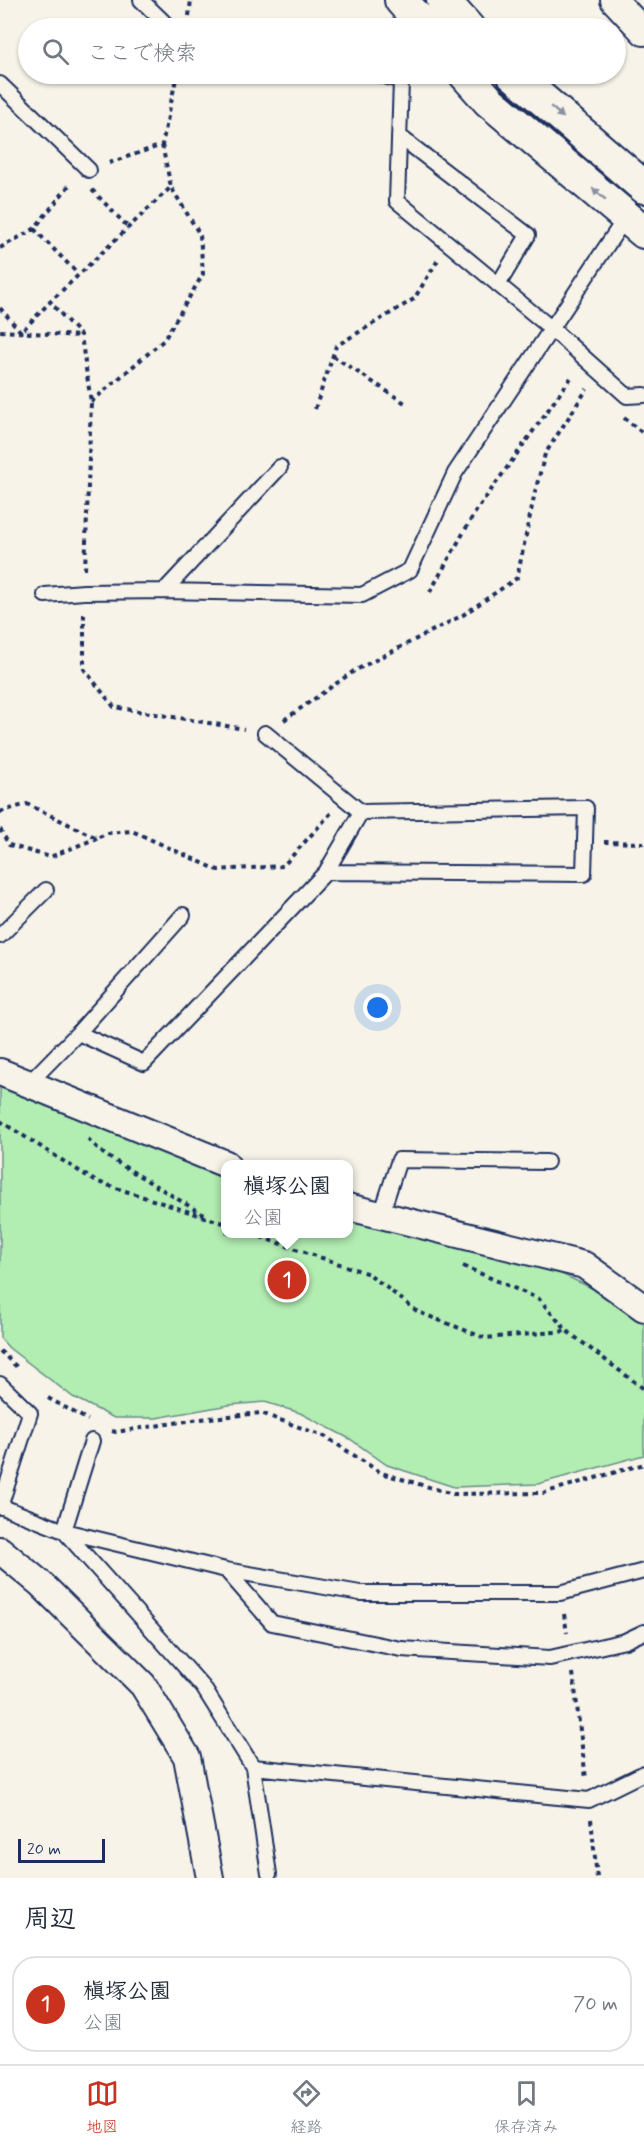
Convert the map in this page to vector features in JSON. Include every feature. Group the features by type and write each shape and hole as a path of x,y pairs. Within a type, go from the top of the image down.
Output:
{"street":[{"path":"401,0 417,18"},
{"path":"443,0 459,18"},
{"path":"614,0 644,32"},
{"path":"474,84 489,101 635,224 644,189 524,84"},
{"path":"0,1072 221,1162"},
{"path":"353,1208 584,1265 644,1308"},
{"path":"0,1550 41,1584 143,1685 187,1757 210,1878"}],"lane":[{"path":"141,0 160,18"},
{"path":"0,84 87,176"},
{"path":"401,84 397,201 552,329 627,396 644,395"},
{"path":"399,136 528,235 498,285"},
{"path":"45,595 164,591 362,595 410,570 455,473 552,329 635,224"},
{"path":"164,591 280,467"},
{"path":"265,733 361,812 586,808 584,874 326,872"},
{"path":"78,1033 144,1063 326,872 361,812"},
{"path":"0,936 46,890"},
{"path":"29,1083 78,1033 183,915"},
{"path":"381,1215 399,1160 548,1162"},
{"path":"0,1384 30,1413 0,1507 64,1531 226,1570 360,1593 560,1593 644,1571"},
{"path":"64,1531 92,1441"},
{"path":"64,1531 204,1687 253,1767 268,1877"},
{"path":"226,1570 272,1623 401,1649 550,1658 625,1641 644,1632"},
{"path":"253,1767 589,1800 644,1773"}],"path":[{"path":"91,402 164,340 203,274 200,235 171,187 162,145"},
{"path":"87,176 128,226"},
{"path":"21,332 78,274 171,187"},
{"path":"34,229 78,274"},
{"path":"315,409 336,346 414,299 449,244"},
{"path":"50,302 81,336 91,402 84,592"},
{"path":"0,308 21,332"},
{"path":"0,331 81,336"},
{"path":"333,356 408,405"},
{"path":"430,592 474,514 585,358"},
{"path":"0,829 9,845 50,857 108,833 132,831 218,870 283,866 344,800"},
{"path":"0,812 27,804 97,838"},
{"path":"586,841 644,843"},
{"path":"0,1121 95,1181 221,1223"},
{"path":"80,1131 105,1155 210,1219"},
{"path":"266,1238 369,1274 418,1312 485,1338 567,1331"},
{"path":"454,1262 539,1299 567,1331 644,1389"},
{"path":"0,1351 20,1370"},
{"path":"42,1392 50,1400 97,1425"},
{"path":"106,1428 116,1432 200,1419 261,1413 326,1437 381,1473 453,1494 543,1492 644,1464"},
{"path":"560,1593 589,1800 597,1878"}],"green space":[{"path":"0,1085 221,1177 221,1238 353,1238 353,1223 397,1230 555,1271 594,1289 644,1321 644,1455 538,1484 454,1487 387,1465 350,1439 300,1413 265,1402 229,1405 156,1418 114,1418 73,1397 9,1348 0,1338"}],"place":[{"name":"槇塚公園","path":"287,1280"}]}
